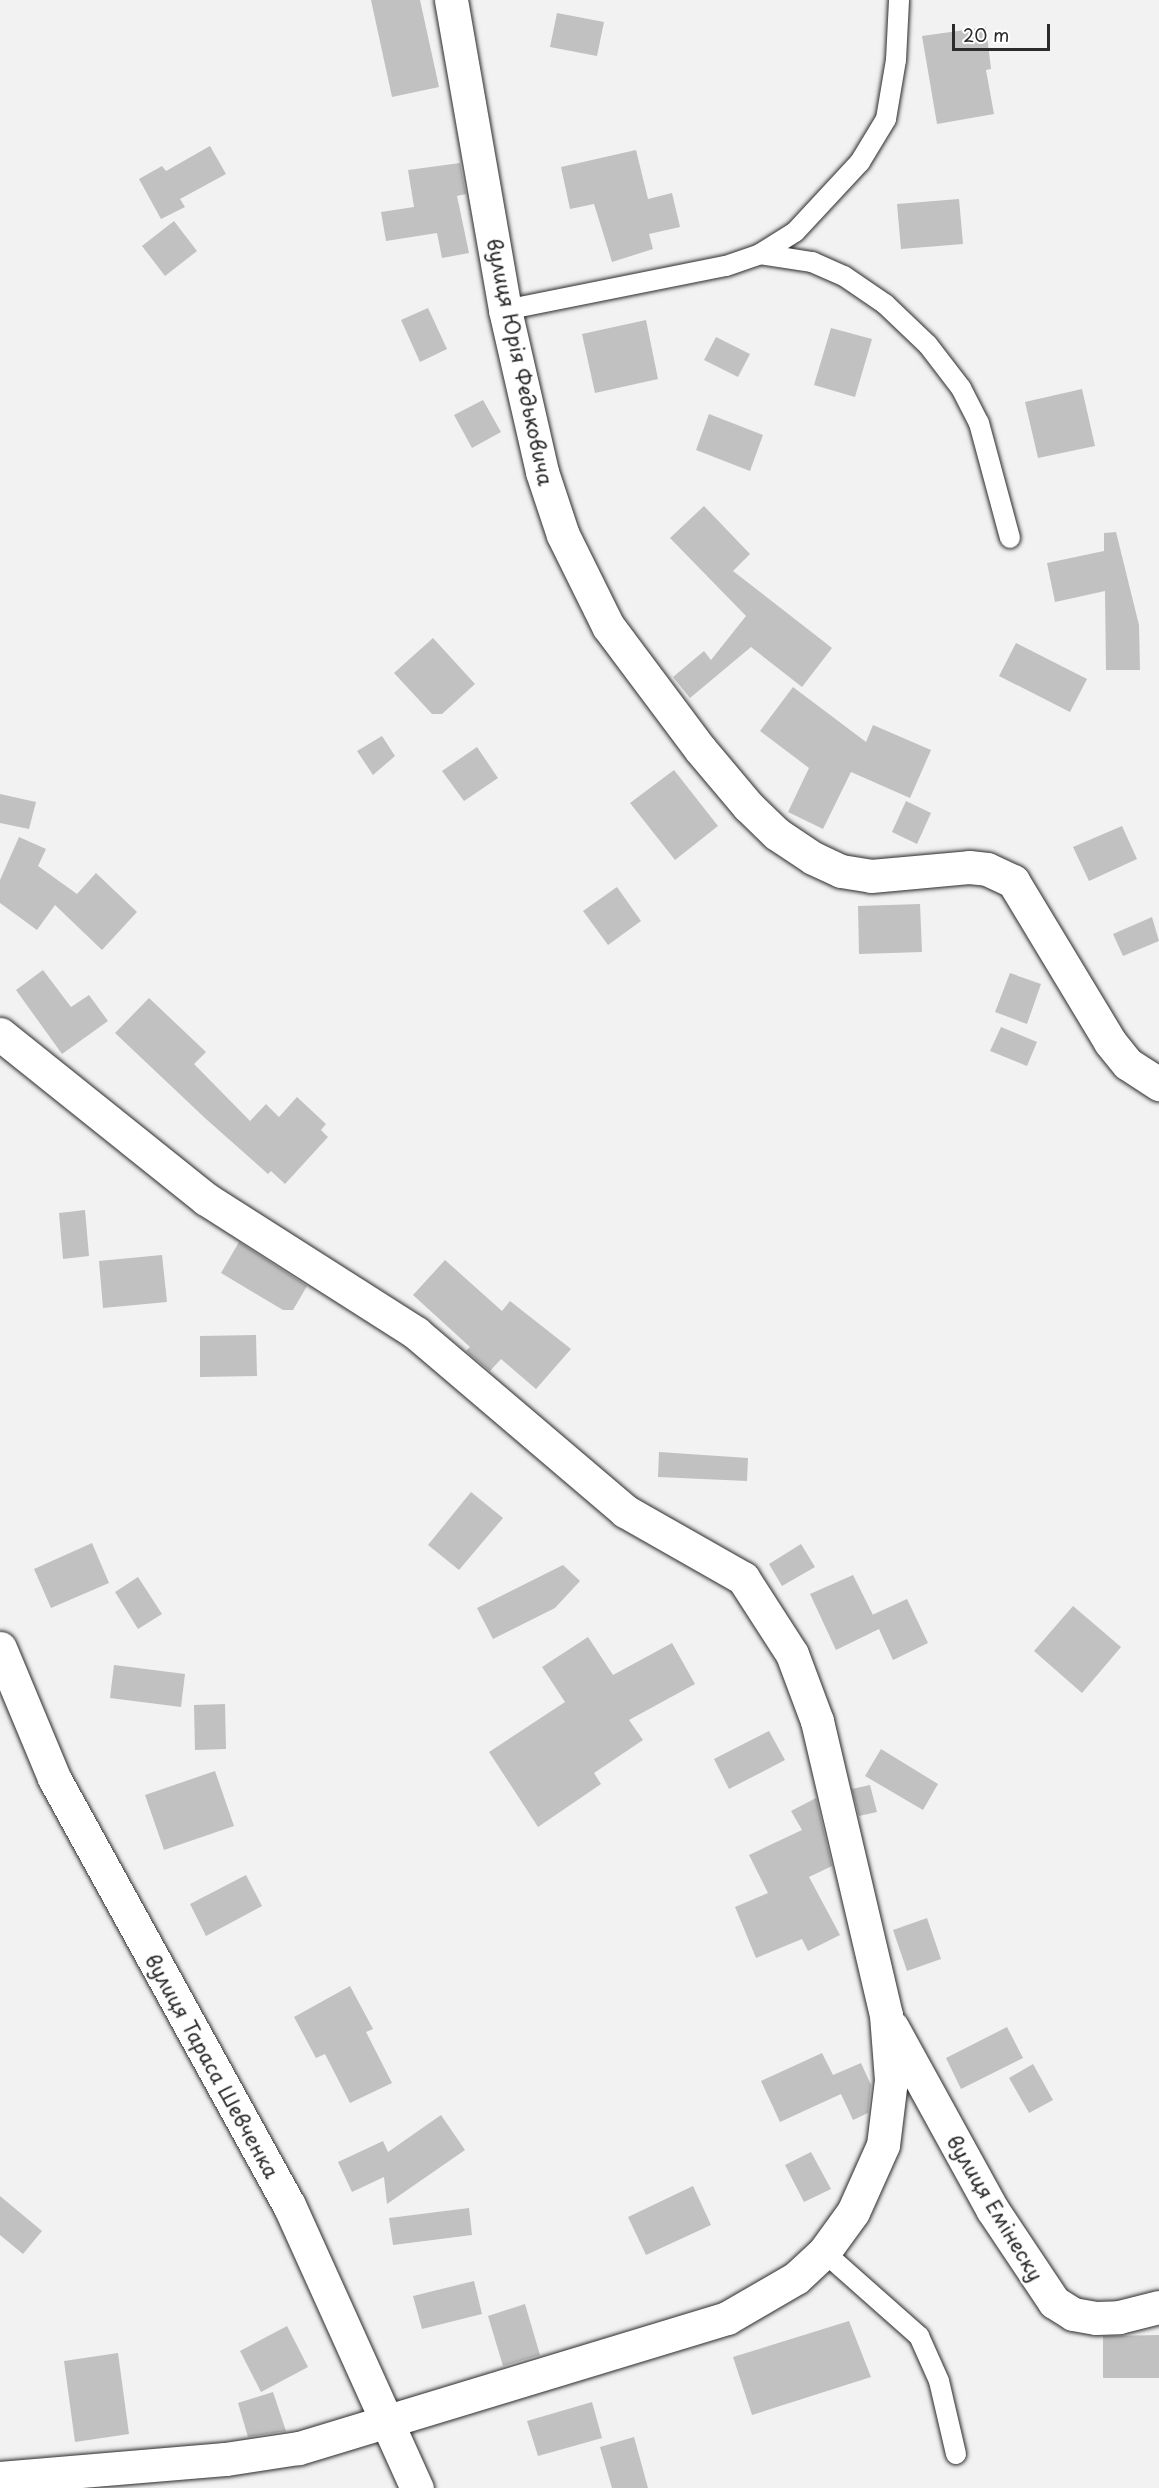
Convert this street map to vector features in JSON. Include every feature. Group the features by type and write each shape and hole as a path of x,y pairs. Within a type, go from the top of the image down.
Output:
{"street":[{"name":"вулиця Юрія Федьковича","path":"452,0 505,310 542,472 584,580 622,646 727,782 777,834 841,871 905,876 969,867 987,869 1013,881 1110,1042 1128,1064 1159,1084"},
{"path":"0,1034 206,1199 416,1333 625,1511 743,1578 792,1654 817,1721 886,2015 891,2080 884,2145 853,2212 824,2252 796,2278 728,2318 328,2440 265,2454 0,2478"},
{"name":"вулиця Тараса Шевченка","path":"0,1648 54,1778 169,1992 255,2138 322,2273 417,2488"},
{"name":"вулиця Емінеску","path":"886,2015 1010,2239 1054,2302 1073,2314 1096,2318 1119,2317 1159,2307"}],"lane":[{"path":"505,310 690,275 760,255 810,219 860,162 879,133 893,81 899,0"},
{"path":"760,255 801,259 839,273 885,304 928,345 962,388 979,423 1010,538"},
{"path":"824,2252 919,2336 939,2380 956,2454"}],"building":[{"path":"371,0 420,0 439,87 392,97"},
{"path":"557,13 604,22 597,56 550,47"},
{"path":"986,27 991,69 986,70 994,114 937,124 922,36"},
{"path":"210,146 226,174 180,199 185,207 161,219 139,179 162,166 166,171"},
{"path":"636,150 648,199 672,193 680,227 649,234 653,249 612,262 594,204 570,209 561,167"},
{"path":"460,163 466,194 457,196 469,253 442,258 437,233 386,241 381,212 414,207 408,170"},
{"path":"959,199 963,244 901,249 897,204"},
{"path":"174,221 197,251 165,276 142,246"},
{"path":"428,308 447,349 420,362 401,320"},
{"path":"646,320 658,379 595,393 582,334"},
{"path":"831,328 872,339 855,397 814,385"},
{"path":"716,337 750,354 738,377 704,360"},
{"path":"1082,389 1095,446 1038,458 1025,402"},
{"path":"483,400 501,432 472,448 454,415"},
{"path":"709,414 763,435 750,471 696,450"},
{"path":"704,506 750,554 733,571 832,648 802,687 751,647 690,698 673,677 704,651 711,660 746,616 670,538"},
{"path":"1116,532 1139,625 1140,670 1106,670 1105,591 1055,602 1047,563 1104,551 1104,533"},
{"path":"433,638 475,684 442,714 432,714 394,673"},
{"path":"1016,643 1087,679 1070,712 999,676"},
{"path":"793,687 866,742 873,725 931,750 910,798 851,772 823,829 788,812 809,768 760,731"},
{"path":"382,736 395,756 373,775 357,751"},
{"path":"477,747 498,778 464,801 442,771"},
{"path":"674,770 718,826 675,860 630,803"},
{"path":"0,794 36,802 29,829 0,823"},
{"path":"906,801 931,813 917,844 892,832"},
{"path":"1122,826 1137,859 1089,881 1073,847"},
{"path":"19,837 46,849 38,866 77,894 96,873 137,912 102,950 55,905 37,930 0,903 0,880"},
{"path":"617,887 641,921 608,945 583,911"},
{"path":"920,904 922,952 859,954 858,906"},
{"path":"1152,917 1159,941 1123,956 1113,934"},
{"path":"43,970 71,1007 89,995 108,1021 62,1054 16,990"},
{"path":"1010,973 1041,984 1027,1024 995,1012"},
{"path":"149,998 206,1052 194,1064 250,1121 266,1104 279,1117 297,1097 326,1124 321,1130 328,1137 285,1184 271,1171 268,1174 206,1119 115,1033"},
{"path":"1001,1027 1037,1042 1027,1066 990,1051"},
{"path":"85,1210 89,1256 63,1259 59,1213"},
{"path":"239,1242 307,1286 293,1310 283,1310 221,1273"},
{"path":"162,1255 167,1302 103,1308 99,1261"},
{"path":"445,1260 502,1311 510,1301 571,1349 536,1389 501,1359 490,1371 466,1351 470,1347 413,1295"},
{"path":"256,1335 257,1376 200,1377 200,1336"},
{"path":"659,1452 748,1458 747,1481 658,1477"},
{"path":"471,1492 503,1518 459,1570 428,1545"},
{"path":"92,1543 109,1583 51,1608 34,1569"},
{"path":"801,1544 815,1567 782,1586 769,1564"},
{"path":"563,1565 580,1581 555,1608 493,1639 477,1608"},
{"path":"853,1575 873,1615 907,1599 928,1643 893,1660 879,1629 836,1650 810,1594"},
{"path":"138,1577 162,1614 138,1629 115,1592"},
{"path":"1073,1606 1121,1647 1082,1693 1034,1651"},
{"path":"588,1637 613,1675 672,1643 695,1684 629,1720 643,1740 594,1773 601,1784 538,1827 489,1752 565,1702 542,1667"},
{"path":"114,1665 185,1674 181,1707 110,1698"},
{"path":"225,1704 226,1749 195,1750 194,1705"},
{"path":"769,1731 785,1760 729,1789 714,1759"},
{"path":"881,1749 938,1784 923,1810 865,1776"},
{"path":"215,1771 234,1826 164,1850 145,1795"},
{"path":"870,1785 877,1812 859,1816 852,1789"},
{"path":"816,1798 832,1866 809,1877 840,1935 808,1951 802,1939 756,1958 735,1907 768,1893 749,1855 802,1830 791,1811"},
{"path":"246,1875 262,1906 206,1936 190,1904"},
{"path":"927,1918 941,1959 907,1971 893,1930"},
{"path":"350,1986 373,2029 366,2032 392,2083 350,2103 325,2054 316,2058 294,2017"},
{"path":"1007,2027 1023,2058 961,2089 946,2058"},
{"path":"822,2053 833,2075 861,2063 871,2085 868,2113 853,2120 841,2094 780,2122 761,2081"},
{"path":"1033,2064 1053,2100 1029,2113 1009,2078"},
{"path":"441,2115 465,2150 387,2204 384,2177 352,2192 338,2162 383,2141 388,2152"},
{"path":"811,2152 831,2189 804,2202 785,2165"},
{"path":"693,2186 711,2225 646,2255 628,2217"},
{"path":"0,2196 42,2231 23,2254 0,2235"},
{"path":"469,2208 472,2235 393,2245 389,2218"},
{"path":"474,2281 482,2314 422,2329 413,2296"},
{"path":"525,2304 540,2355 503,2366 488,2316"},
{"path":"849,2321 871,2377 752,2415 733,2357"},
{"path":"287,2326 308,2367 261,2392 240,2351"},
{"path":"1159,2335 1159,2378 1103,2378 1103,2336"},
{"path":"118,2353 129,2434 75,2442 64,2361"},
{"path":"273,2392 286,2431 248,2437 238,2403"},
{"path":"592,2402 602,2438 538,2456 527,2421"},
{"path":"634,2437 648,2488 612,2488 600,2447"}]}
